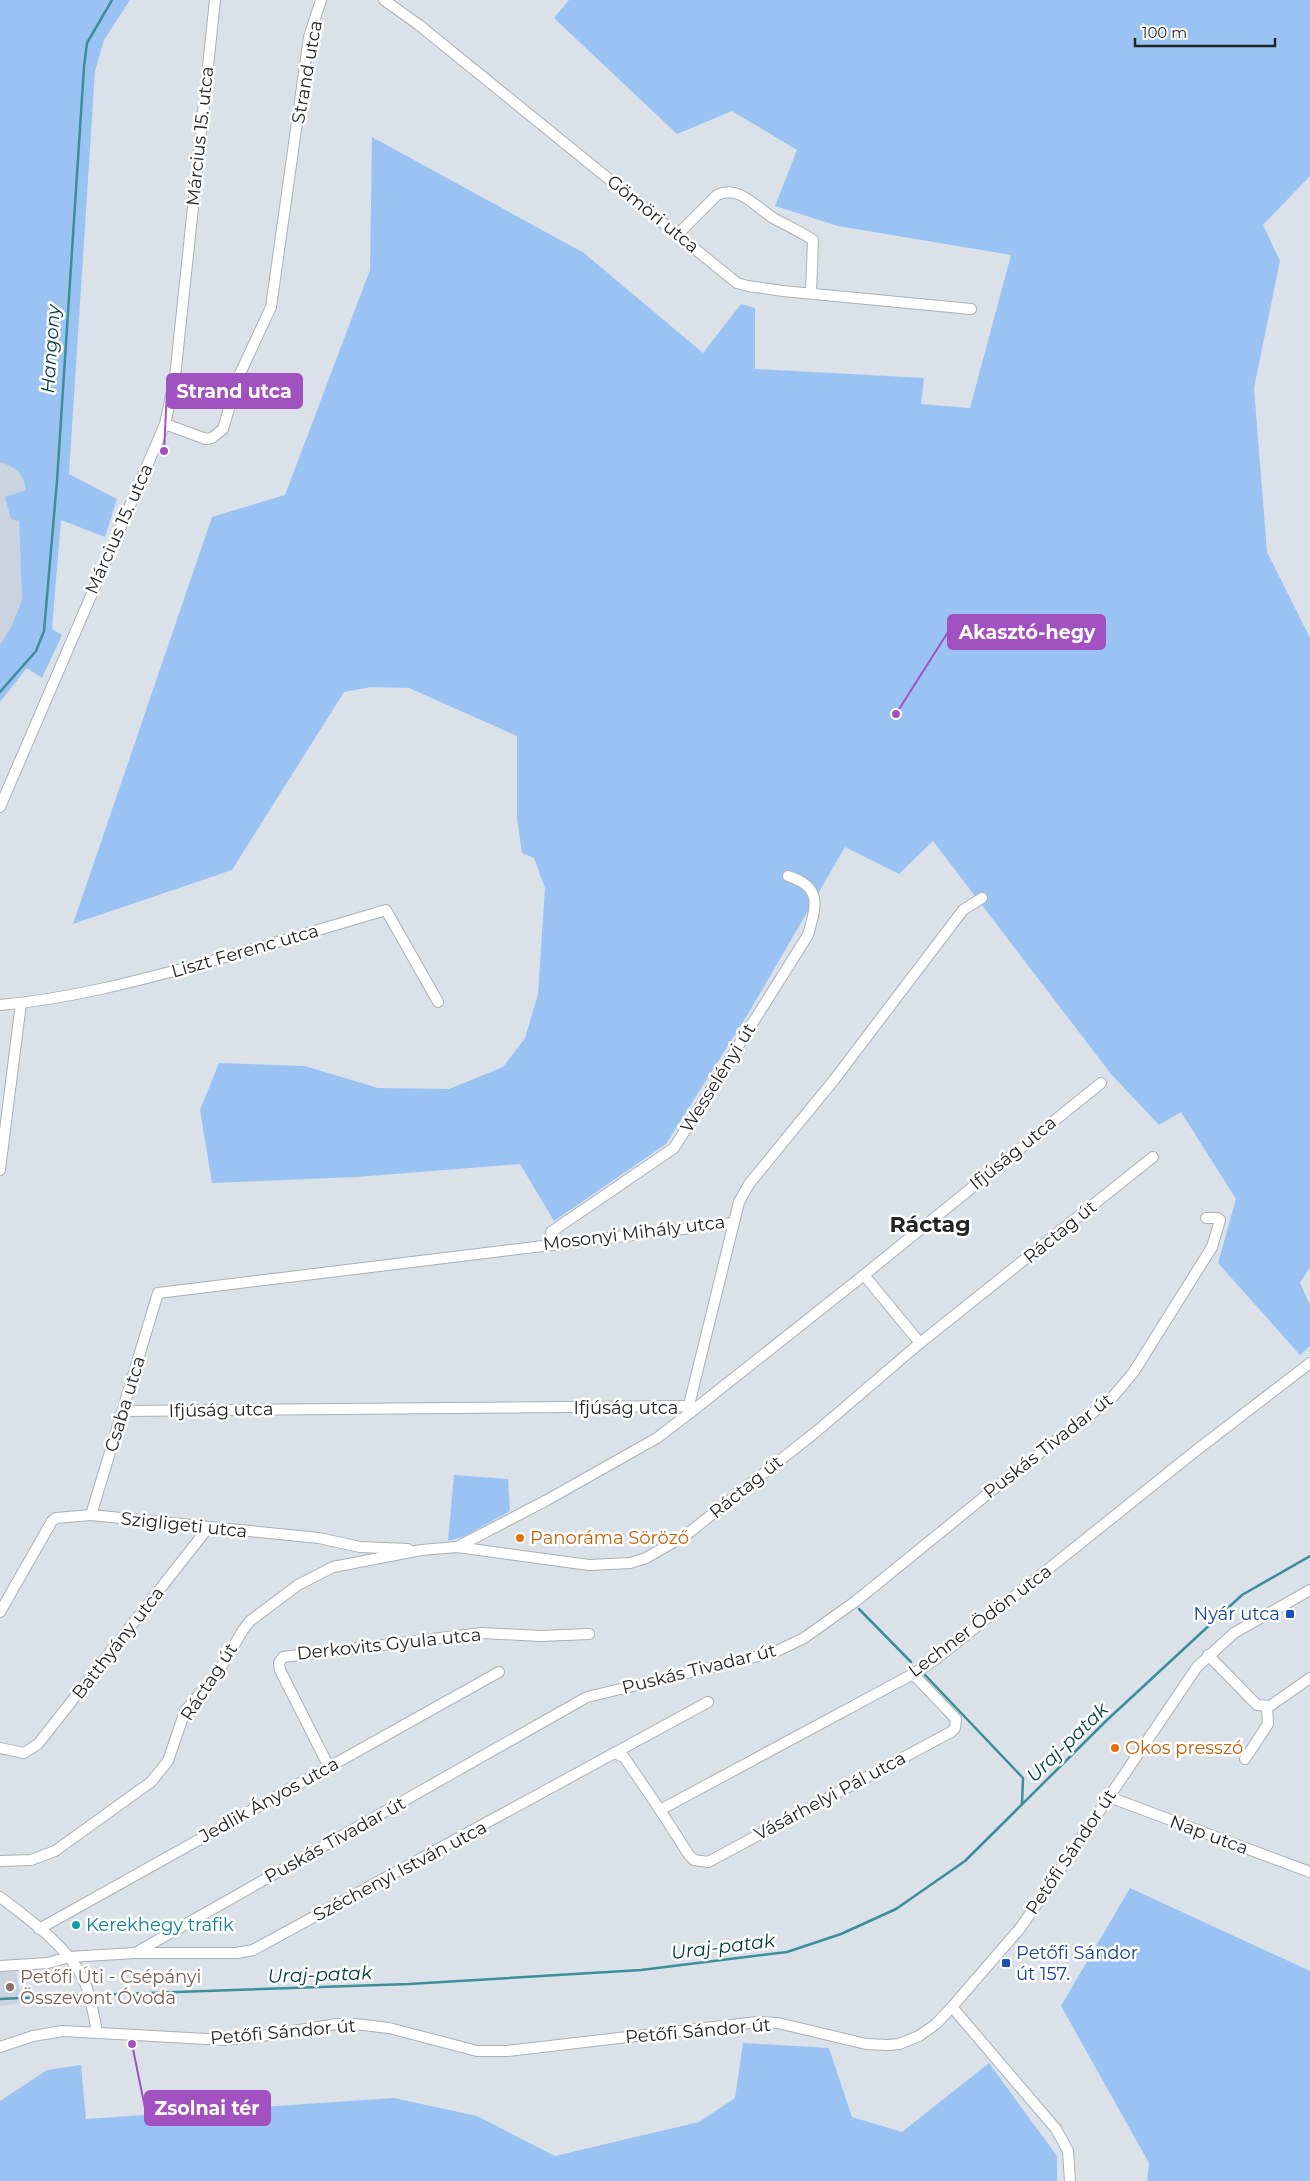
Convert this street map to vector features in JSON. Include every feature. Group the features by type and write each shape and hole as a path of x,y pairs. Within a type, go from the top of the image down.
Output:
{"street":[{"name":"Március 15. utca","path":"0,807 165,424 175,377 215,0"},
{"name":"Strand utca","path":"165,424 206,438 219,434 223,429 238,378 271,307 309,37 321,0"},
{"name":"Gömöri utca","path":"384,0 419,25 737,283 782,291 971,309"},
{"path":"678,234 717,195 724,192 733,192 750,200 773,218 813,240 811,293"},
{"name":"Wesselényi út","path":"554,1244 552,1232 674,1148 808,935 816,906 810,888 800,880 788,876"},
{"name":"Mosonyi Mihály utca","path":"158,1293 732,1223 738,1202 749,1184 834,1080 963,910 982,898"},
{"name":"Liszt Ferenc utca","path":"0,1005 103,988 159,975 386,910 438,1002"},
{"path":"0,1170 21,1003"},
{"name":"Ifjúság utca","path":"124,1411 684,1406 691,1412 1101,1083"},
{"name":"Ráctag út","path":"457,1547 589,1565 623,1564 646,1558 686,1535 817,1431 920,1343 1153,1157"},
{"name":"Puskás Tivadar út","path":"135,1953 587,1697 775,1652 804,1638 856,1601 1016,1471 1111,1399 1133,1373 1212,1248 1220,1220 1217,1218 1206,1218"},
{"path":"421,1550 457,1547 657,1438 691,1412 690,1401 720,1284 732,1223"},
{"path":"864,1275 920,1343"},
{"name":"Csaba utca","path":"91,1514 124,1411 158,1293"},
{"name":"Lechner Ödön utca","path":"660,1810 913,1674 936,1659 1190,1456 1310,1363"},
{"name":"Szigligeti utca","path":"0,1612 52,1521 56,1518 91,1514 208,1528 319,1538 360,1546 421,1550"},
{"name":"Batthyány utca","path":"0,1748 24,1754 38,1744 208,1528"},
{"name":"Ráctag út","path":"0,1861 31,1860 55,1851 151,1782 168,1761 186,1710 218,1674 243,1630 250,1622 298,1585 334,1567 421,1550"},
{"name":"Petőfi Sándor út","path":"0,2048 20,2039 63,2031 225,2040 337,2024 355,2024 389,2028 477,2051 507,2050 757,2022 778,2023 866,2044 898,2044 919,2036 936,2024 1021,1927 1109,1798 1174,1698 1208,1655 1234,1633 1310,1590"},
{"name":"Derkovits Gyula utca","path":"329,1767 280,1670 279,1662 283,1657 482,1633 540,1636 589,1634"},
{"path":"1208,1655 1258,1705 1267,1707 1310,1678"},
{"name":"Jedlik Ányos utca","path":"39,1929 499,1672"},
{"name":"Vásárhelyi Pál utca","path":"660,1810 689,1855 694,1860 708,1862 951,1732 955,1728 956,1719 913,1674"},
{"name":"Széchenyi István utca","path":"0,1966 48,1962 69,1957 135,1953 237,1953 253,1950 708,1702"},
{"path":"1245,1759 1268,1724 1267,1707"},
{"path":"614,1753 624,1757 660,1810"},
{"name":"Nap utca","path":"1109,1798 1310,1872"},
{"path":"0,1897 69,1957 82,1976 87,1989 97,2032"},
{"path":"952,2007 1056,2129 1068,2150 1070,2181"}],"shaded area":[{"path":"0,0 130,0 104,40 95,71 69,474 117,499 105,537 61,520 52,629 62,635 42,678 27,668 0,702 0,645 12,625 22,600 19,521 11,519 5,497 26,490 21,475 11,466 0,462"},
{"path":"569,0 1310,0 1310,176 1263,225 1280,261 1254,388 1267,552 1310,638 1310,1267 1300,1283 1310,1305 1310,1346 1300,1355 1218,1263 1236,1199 1181,1112 1159,1125 1111,1074 933,841 899,874 845,847 748,1014 666,1144 554,1221 520,1164 357,1177 212,1183 200,1110 219,1063 305,1066 378,1088 449,1089 503,1067 525,1038 538,994 545,888 534,858 522,853 517,819 517,736 409,688 371,687 344,692 232,870 73,924 212,517 285,495 370,270 372,137 584,253 703,353 741,304 755,308 755,369 924,378 921,404 970,408 1011,255 838,226 775,206 797,150 732,111 677,134 554,18"},
{"path":"0,462 12,466 24,476 26,490 19,521 22,600 12,625 0,645"},
{"path":"454,1475 508,1479 510,1511 463,1537 448,1541"},
{"path":"1130,1888 1310,1971 1310,2181 1147,2181 1149,2163 1061,2006"},
{"name":"Petőfi Úti - Csépányi Összevont Óvoda","path":"15,1969 23,2003 0,2006 0,1971"},
{"path":"743,2043 829,2048 852,2117 902,2132 989,2063 1057,2156 1057,2181 0,2181 0,2101 47,2070 81,2065 86,2119 394,2098 477,2116 555,2156 699,2122 735,2098"}],"waterway":[{"name":"Hangony","path":"0,692 36,651 44,631 57,481 84,67 87,43 112,0"},
{"name":"Uraj-patak","path":"91,1995 409,1984 641,1970 787,1952 841,1934 896,1909 965,1861 1107,1720 1242,1595 1310,1556"},
{"path":"859,1609 911,1662"},
{"path":"925,1675 1023,1778 1022,1804"},
{"name":"Uraj-patak","path":"0,1999 86,1995"}],"place":[{"name":"Strand utca","path":"164,451"},
{"name":"Akasztó-hegy","path":"896,714"},
{"name":"Panoráma Söröző","path":"520,1538"},
{"name":"Nyár utca","path":"1290,1614"},
{"name":"Okos presszó","path":"1115,1748"},
{"name":"Kerekhegy trafik","path":"76,1925"},
{"name":"Petőfi Sándor út 157.","path":"1006,1963"},
{"name":"Petőfi Úti - Csépányi Összevont Óvoda","path":"10,1987"},
{"name":"Zsolnai tér","path":"132,2044"}],"district":[{"name":"Ráctag","path":"930,1224"}]}
